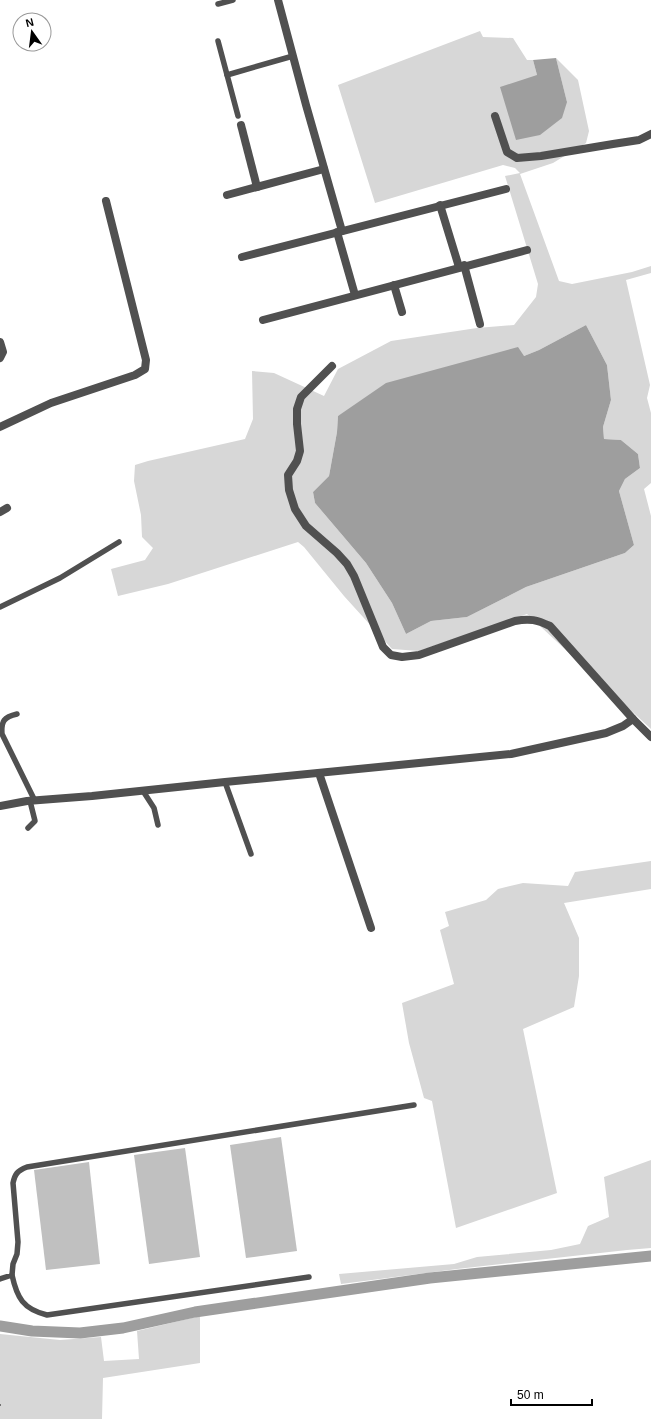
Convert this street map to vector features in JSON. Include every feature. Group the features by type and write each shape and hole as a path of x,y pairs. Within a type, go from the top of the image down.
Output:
{"street":[{"path":"278,0 324,169 355,295"},
{"path":"495,116 508,152 517,158 540,156 639,140 651,134"},
{"path":"241,125 257,187"},
{"path":"226,195 324,169"},
{"path":"242,257 506,189"},
{"path":"0,427 51,403 135,375 145,369 146,360 106,201"},
{"path":"440,205 462,266 480,324"},
{"path":"263,320 527,250"},
{"path":"394,285 402,312"},
{"path":"0,342 3,352 0,358"},
{"path":"332,366 301,397 297,409 300,451 297,461 288,475 289,490 295,509 306,526 347,564 354,576 383,647 391,655 402,657 419,655 515,621 537,620 550,626 651,737"},
{"path":"0,806 511,754 606,733 623,726 633,719"},
{"path":"319,773 371,928"}],"lane":[{"path":"218,4 233,0"},
{"path":"218,41 238,116"},
{"path":"227,74 293,56"},
{"path":"0,607 60,578 120,542"},
{"path":"17,714 9,716 4,720 2,734 33,803 35,821 28,828"},
{"path":"225,782 251,854"},
{"path":"143,791 154,808 158,826"},
{"path":"308,1277 47,1314 36,1312 25,1306 15,1288 12,1275 18,1242 13,1183 14,1175 19,1170 27,1167 414,1105"},
{"path":"0,1279 12,1275"}],"shaded area":[{"path":"480,31 483,37 513,38 527,60 533,60 537,75 567,102 556,58 578,80 589,131 586,143 553,163 520,174 559,281 572,284 632,272 651,266 651,273 626,280 650,385 647,398 651,413 651,483 644,489 651,516 651,729 527,614 419,651 392,649 344,596 304,547 298,542 168,584 118,596 111,569 145,560 153,548 142,537 141,515 134,481 135,465 245,439 253,419 252,371 274,373 324,396 338,369 391,341 477,328 514,325 536,297 538,284 505,176 520,173 515,168 503,165 375,203 338,85","holes":["586,325 607,365 611,400 603,427 604,439 621,440 638,454 640,468 625,479 619,491 634,545 625,553 526,587 467,617 431,621 406,634 392,603 366,563 315,503 313,492 329,476 337,432 338,416 524,356 539,350"]},
{"path":"556,58 567,102 562,118 540,135 516,140 500,87 537,75 533,60"},
{"path":"586,325 607,365 611,400 603,427 604,439 621,440 638,454 640,468 625,479 619,491 634,545 625,553 526,587 467,617 431,621 406,634 392,603 366,563 315,503 313,492 329,476 337,432 338,416 386,383 518,347 524,356 539,350"},
{"path":"651,861 651,889 564,903 579,938 579,976 574,1007 523,1029 557,1193 456,1228 432,1101 424,1098 409,1043 402,1003 454,984 440,930 449,926 445,912 486,900 498,889 523,883 568,886 575,872"},
{"path":"651,1160 651,1248 457,1269 341,1284 339,1274 454,1264 477,1257 551,1250 580,1244 588,1226 609,1217 604,1177"},
{"path":"200,1316 200,1363 103,1378 102,1419 0,1419 0,1334 60,1340 101,1337 104,1361 139,1359 137,1331"}],"building":[{"path":"281,1137 297,1251 246,1258 230,1145"},
{"path":"185,1148 200,1257 149,1264 134,1155"},
{"path":"89,1162 100,1264 46,1270 34,1170"}],"waterway":[{"path":"0,1326 32,1331 80,1333 123,1328 195,1312 430,1278 651,1256"}]}
